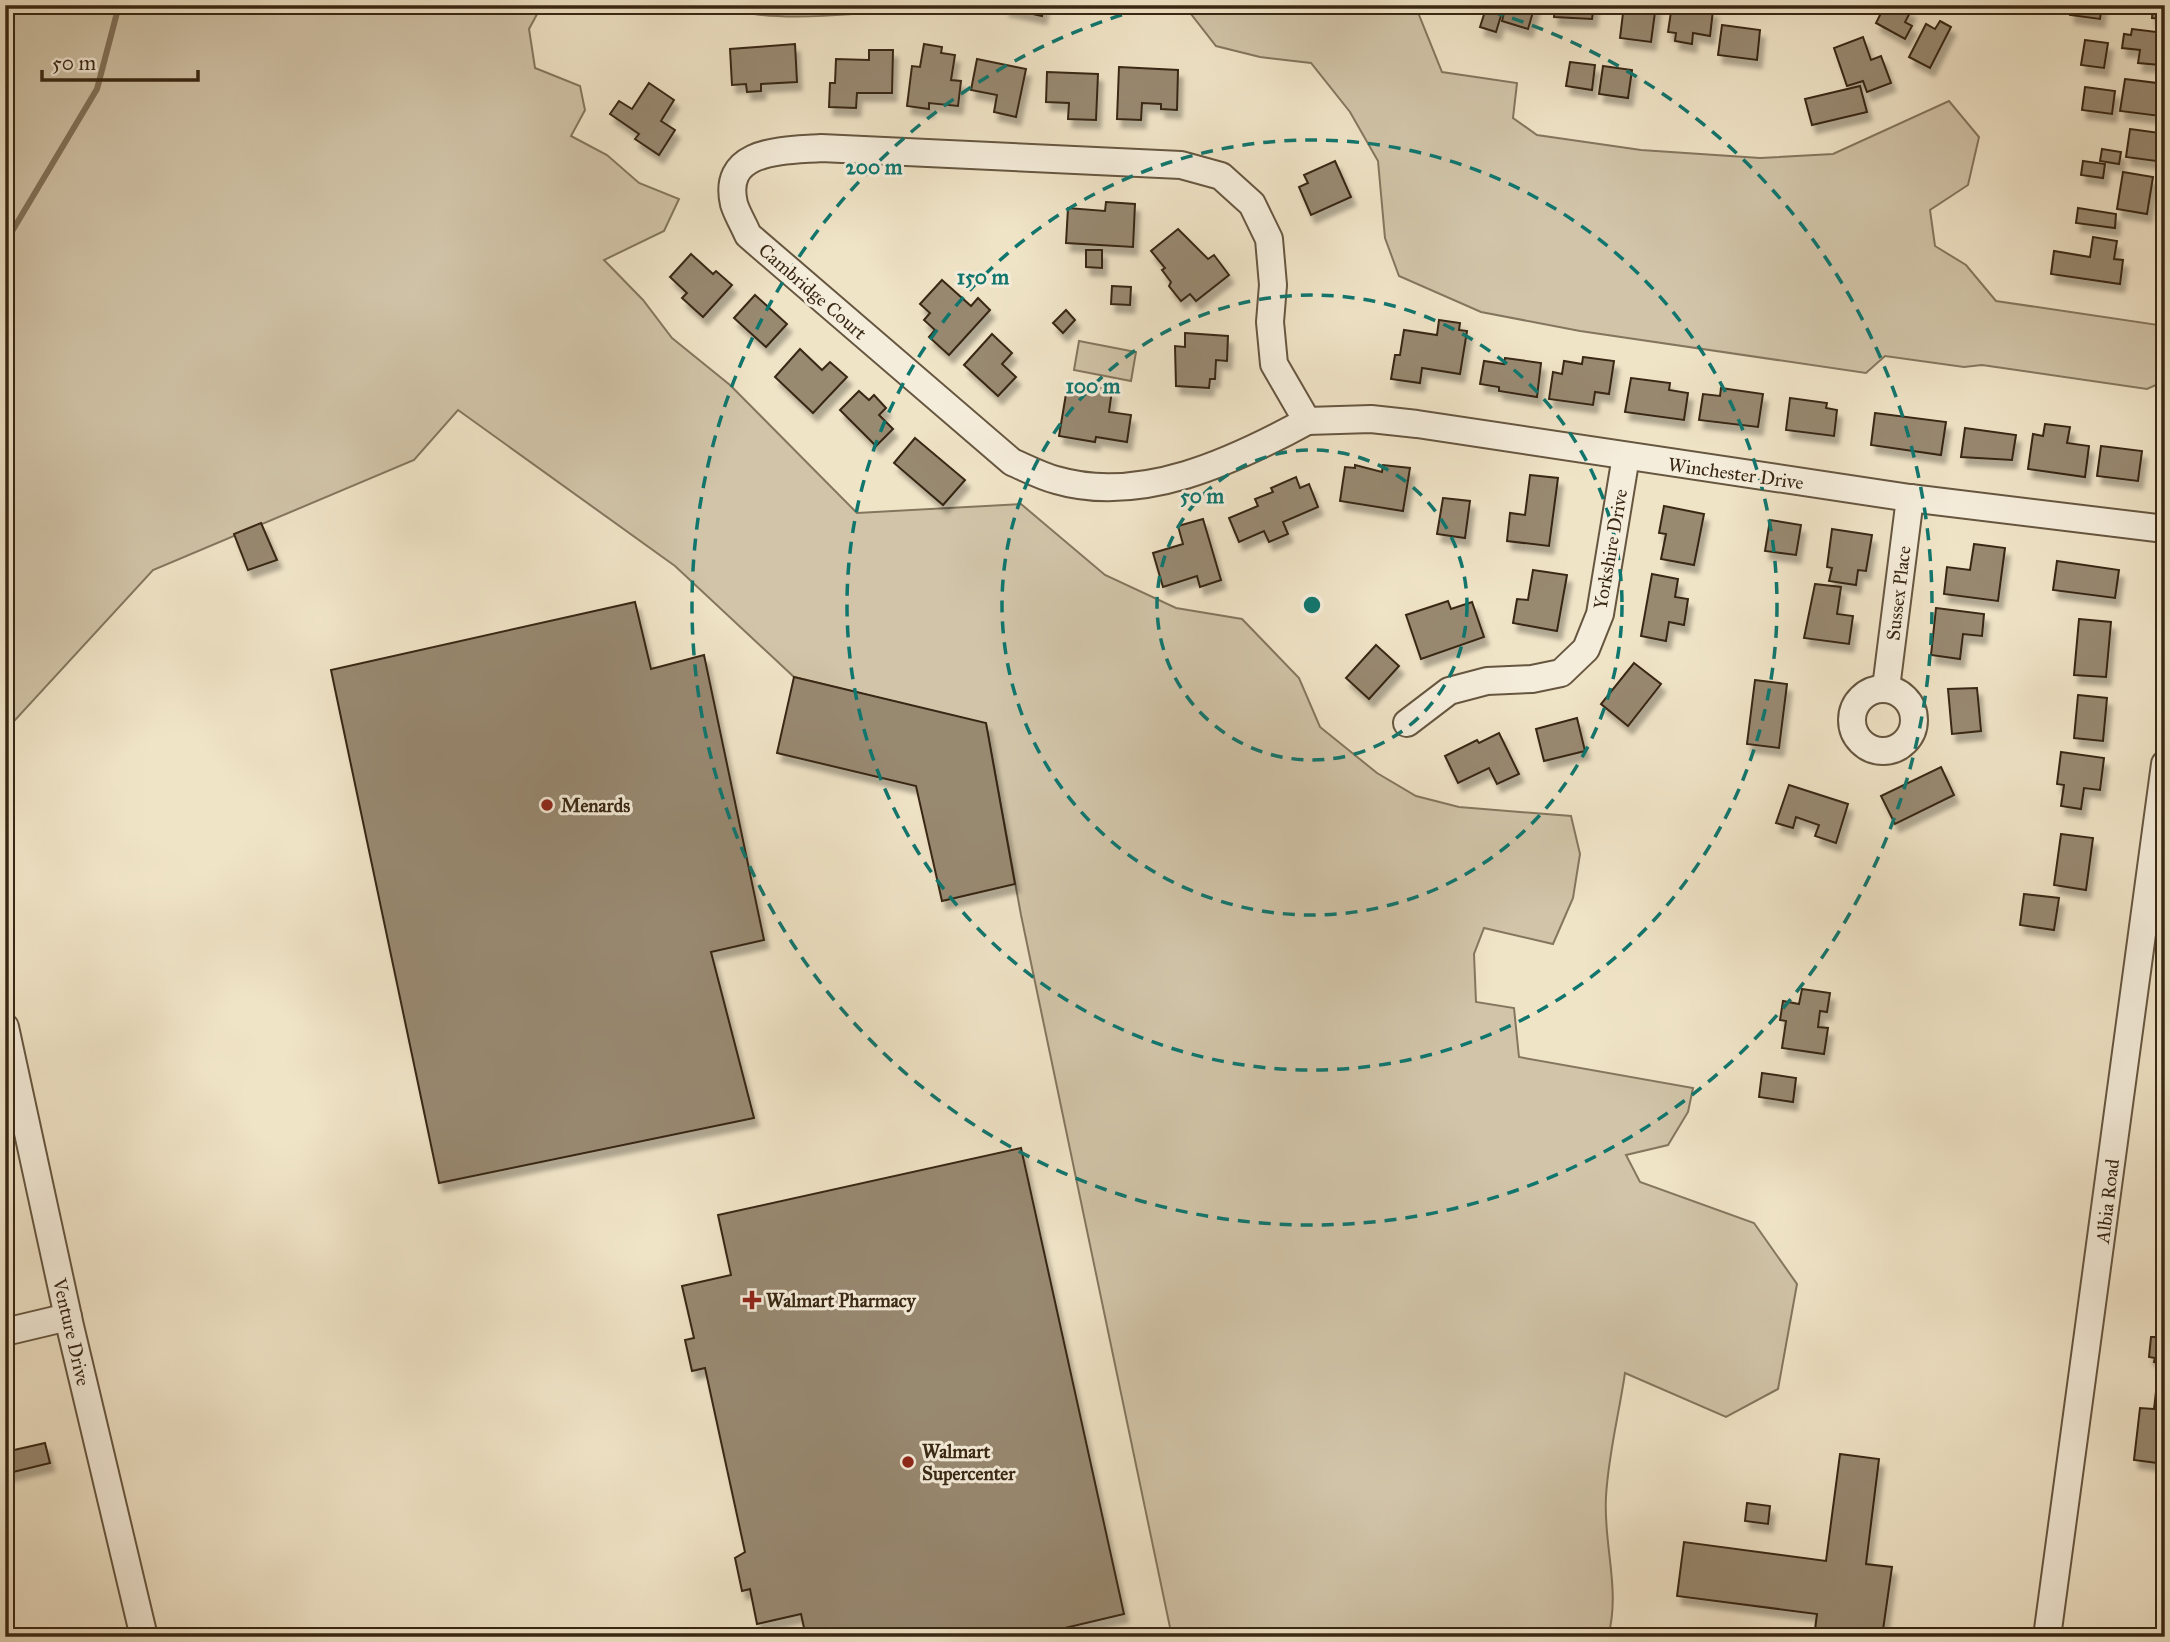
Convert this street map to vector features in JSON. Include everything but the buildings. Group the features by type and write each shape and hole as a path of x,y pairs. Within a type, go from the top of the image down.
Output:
{"street":[{"name":"Cambridge Court","path":"821,148 1181,165 1221,176 1252,204 1269,239 1273,285 1269,322 1274,364 1307,421 1260,446 1157,483 1106,488 1057,481 1012,461 748,235 734,204 734,181 745,163 764,153 821,148"},
{"name":"Winchester Drive","path":"1307,421 1390,421 1910,498 2165,529"},
{"name":"Yorkshire Drive","path":"1407,723 1449,691 1488,681 1532,679 1561,673 1586,649 1600,614 1626,456"},
{"name":"Sussex Place","path":"1885,688 1910,498"},
{"name":"Albia Road","path":"2047,1637 2165,764"},
{"name":"Venture Drive","path":"5,1027 68,1317 144,1637"},
{"path":"5,1332 68,1317"}],"shaded area":[{"path":"5,5 542,5 529,29 535,68 580,86 585,110 571,136 607,155 639,183 679,199 664,231 604,260 643,300 672,338 730,385 857,513 1021,504 1105,575 1176,608 1242,619 1299,678 1320,727 1377,773 1416,796 1459,807 1571,816 1580,854 1573,898 1553,944 1484,928 1474,954 1476,1002 1514,1008 1519,1057 1693,1088 1688,1112 1668,1145 1626,1155 1640,1182 1754,1223 1797,1284 1778,1389 1726,1417 1625,1373 1606,1497 1613,1601 1608,1637 1172,1637 1021,915 986,724 794,677 675,566 458,410 414,460 153,570 5,731"},
{"path":"723,5 929,5 854,14 793,17 741,12"},
{"path":"1184,5 1415,5 1442,72 1517,83 1513,118 1537,135 1641,150 1760,158 1833,154 1949,101 1979,137 1968,185 1930,210 1935,246 1966,265 1996,301 2165,326 2165,381 2147,389 1982,365 1964,367 1885,356 1866,373 1580,331 1481,312 1399,276 1385,238 1378,161 1350,112 1311,63 1260,57 1216,46"},
{"path":"1079,341 1136,352 1131,381 1074,370"}],"waterway":[{"path":"5,243 97,89 119,5"}],"place":[{"name":"Menards","path":"547,805"},
{"name":"Walmart Pharmacy","path":"752,1300"},
{"name":"Walmart Supercenter","path":"908,1462"}]}
